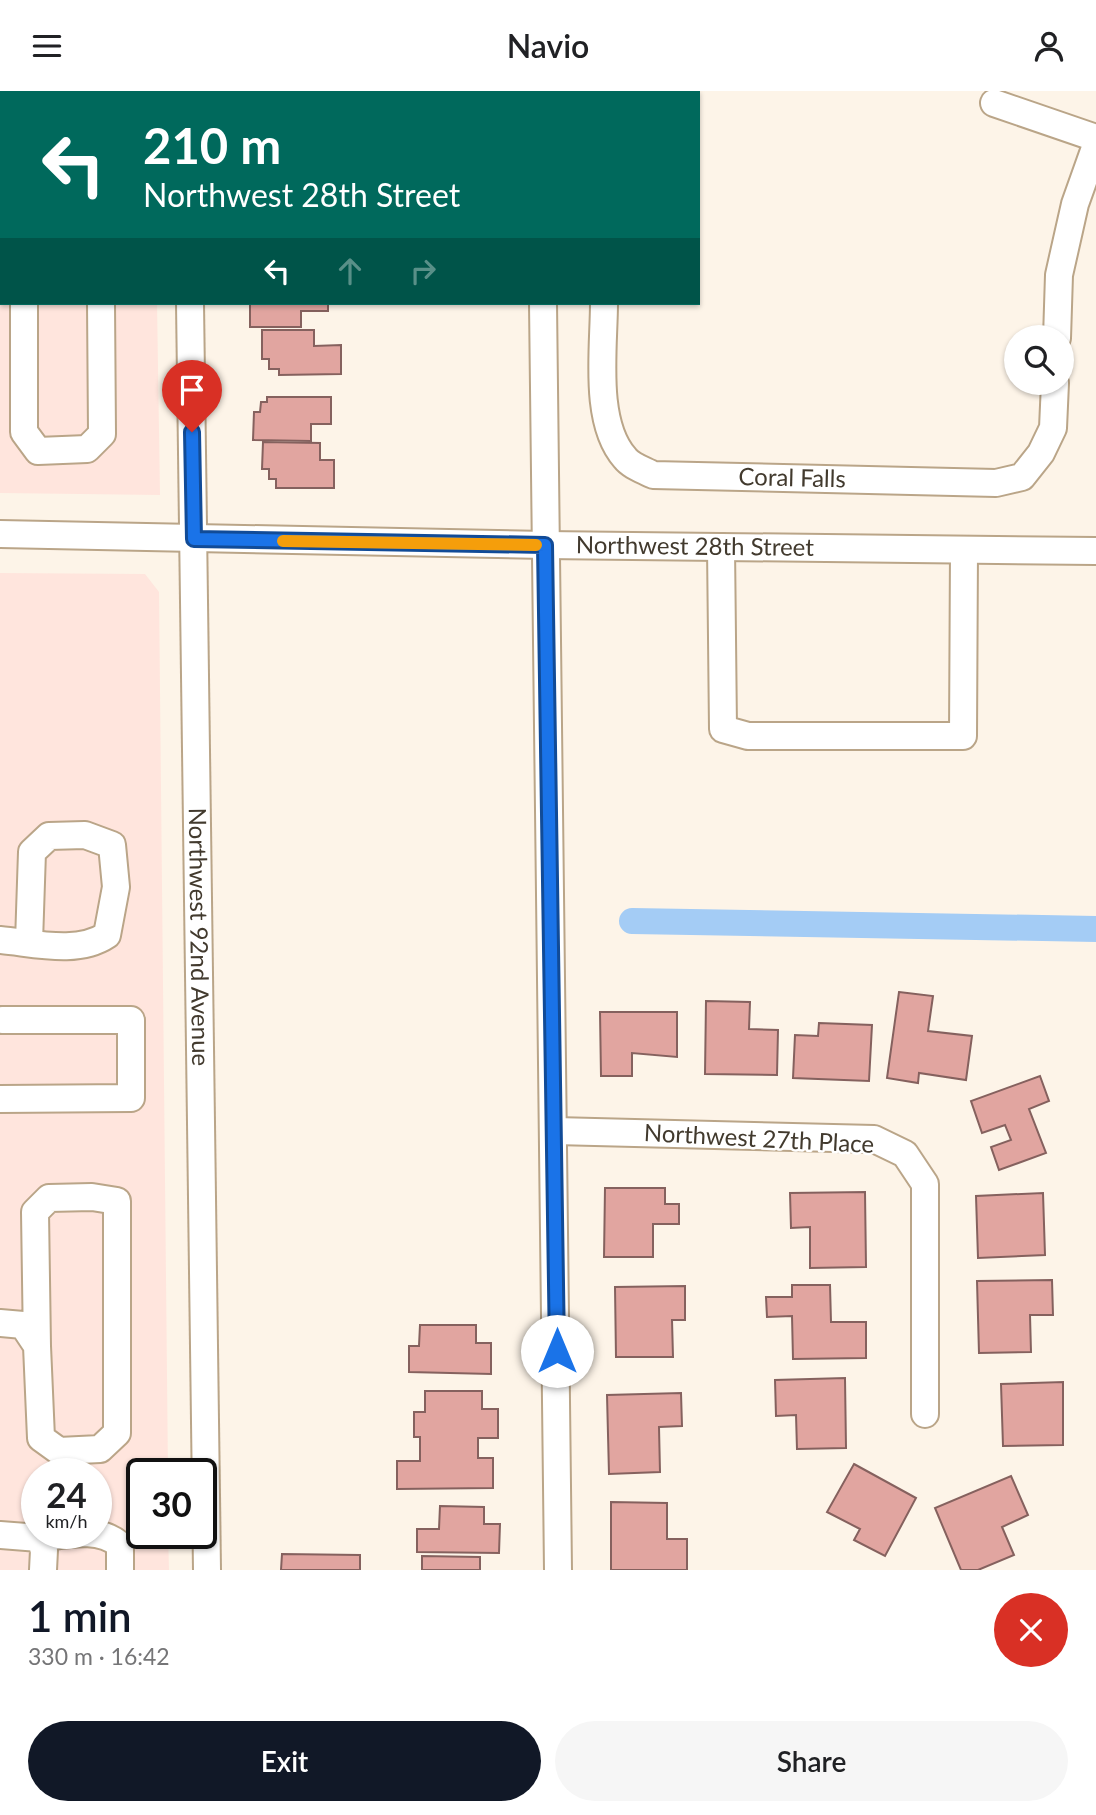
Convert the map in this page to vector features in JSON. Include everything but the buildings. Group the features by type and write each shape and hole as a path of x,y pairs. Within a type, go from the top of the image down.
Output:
{"street":[{"path":"994,103 1096,138"},
{"path":"1057,325 1059,275 1075,204 1096,145"},
{"path":"24,305 24,432 38,451 87,449 102,434 101,305"},
{"name":"Northwest 92nd Avenue","path":"190,305 207,1570"},
{"path":"543,305 555,1131 558,1570"},
{"name":"Coral Falls","path":"604,305 604,408 612,440 626,461 653,475 996,483 1023,477 1041,453 1053,428 1054,395"},
{"name":"Northwest 28th Street","path":"0,534 545,545 1096,551"},
{"path":"721,547 723,729 748,736 963,736 964,550"},
{"path":"0,940 69,947 95,943 107,935 116,887 112,845 85,835 49,836 32,852 29,942"},
{"path":"0,1099 131,1098 131,1020 2,1020"},
{"name":"Northwest 27th Place","path":"555,1131 874,1139 905,1154 925,1184 925,1414"},
{"path":"0,1323 23,1325 37,1346 41,1438 59,1451 100,1449 117,1433 117,1201 92,1197 48,1198 35,1212 37,1346"},
{"path":"0,1535 21,1537"},
{"path":"112,1539 120,1557"},
{"path":"43,1570 44,1549"}],"shaded area":[{"path":"0,305 157,305 160,495 0,493"},
{"path":"0,573 145,574 159,592 168,1458 126,1458 126,1549 168,1549 169,1570 0,1570"}],"waterway":[{"path":"632,921 1096,929"}],"slow traffic":[{"path":"283,541 536,545"}],"route":[{"path":"192,432 194,539 545,545 557,1351"}]}
